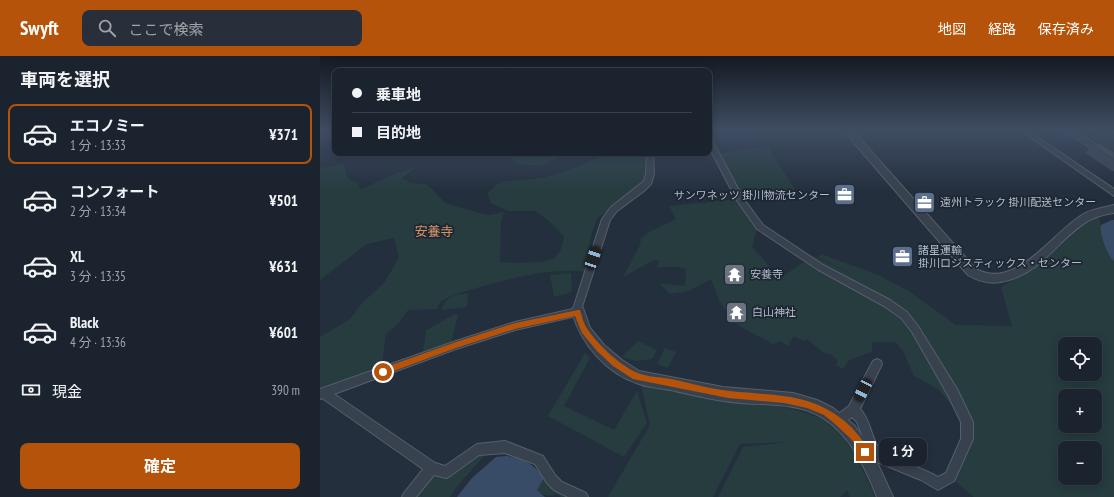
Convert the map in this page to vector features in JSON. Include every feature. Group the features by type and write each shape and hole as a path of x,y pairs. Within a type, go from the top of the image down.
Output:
{"street":[{"path":"715,151 740,199 760,227 820,267 887,303 904,315 915,329 953,393 967,422 968,439 950,477 938,484 925,476 881,458 873,449 861,418 853,410"},
{"path":"866,151 972,272 982,278 994,280 1014,274 1048,252 1076,224 1086,217 1114,209"},
{"path":"1053,151 1114,193"},
{"path":"1101,151 1114,159"},
{"path":"650,156 650,174 648,182 614,209 606,219 577,306 579,320 585,331 599,348 616,364 636,376 728,395 784,399 807,404 827,412 854,436 865,452 885,497"},
{"path":"322,394 456,345 515,326 578,312"},
{"path":"838,421 853,410 877,364"},
{"path":"322,394 432,468 446,472 477,450 505,447 539,460 551,479 558,486 582,497"},
{"path":"408,497 432,468"}],"green space":[{"path":"738,151 770,151 795,189 740,199 716,154"},
{"path":"516,156 570,156 559,158 539,166 520,164 510,160"},
{"path":"600,156 648,156 647,171 643,181 634,192 624,196 610,210 598,217 590,239 587,272 560,271 533,274 480,287 455,295 440,302 437,309 408,310 398,324 386,334 382,363 389,361 388,366 320,390 320,337 350,319 363,302 384,283 399,258 394,238 367,244 320,280 320,168 344,164 347,176 351,180 357,182 361,189 399,172 415,168 402,178 411,183 425,184 445,203 483,214 490,215 504,212 501,223 500,262 528,263 550,260 554,258 560,251 564,236 549,221 535,211 508,211 491,203 487,193 500,182 541,178 567,171"},
{"path":"738,199 757,227 752,247 780,278 813,256 858,277 818,257 821,254 876,274 909,291 956,325 1012,326 1001,287 1042,263 1074,233 1099,216 1102,234 1114,242 1114,497 974,497 950,477 965,456 973,431 938,389 914,376 903,351 895,342 872,342 872,352 849,360 843,369 836,365 838,361 831,354 824,353 807,339 803,341 794,336 788,346 780,341 773,344 734,323 720,302 711,279 689,291 670,294 659,283 685,286 686,269 677,267 657,267 659,261 654,260 623,277 640,245 641,238 649,232 676,219 669,206"},
{"path":"571,273 572,292 554,297 550,275"},
{"path":"468,293 467,307 441,310 446,301 452,297 458,294"},
{"path":"455,314 458,315 451,343 423,354 426,330"},
{"path":"638,341 657,350 652,359 636,361 622,357"},
{"path":"665,348 676,352 668,368 657,364"},
{"path":"585,353 590,358 564,406 614,430 637,391 647,423 624,457 548,416"},
{"path":"641,385 793,409 821,418 840,434 855,453 875,497 850,497 847,490 840,497 718,497 743,447 789,442 740,444 713,497 608,497 650,425"},
{"path":"481,452 484,456 455,489 450,497 413,497 426,480 437,474 442,478"},
{"path":"544,478 554,490 569,497 561,497 557,494 544,495 537,490"}],"water":[{"path":"1114,220 1114,261 1106,249 1102,238 1101,228 1101,225"},
{"path":"507,456 528,463 540,473 544,478 537,490 545,497 457,497 472,478 496,457"}],"building":[{"path":"1101,151 1114,152 1114,159"}],"place":[{"name":"サンワネッツ 掛川物流センター","path":"845,195"},
{"name":"遠州トラック 掛川配送センター","path":"925,202"},
{"name":"諸星運輸 掛川ロジスティックス・センター","path":"903,256"},
{"name":"安養寺","path":"734,274"},
{"name":"白山神社","path":"736,312"}],"district":[{"name":"安養寺","path":"434,231"}],"route":[{"path":"383,372 456,345 515,326 578,312 579,320 585,331 599,348 616,364 636,376 728,395 784,399 807,404 827,412 838,421 854,436 865,452"}]}
